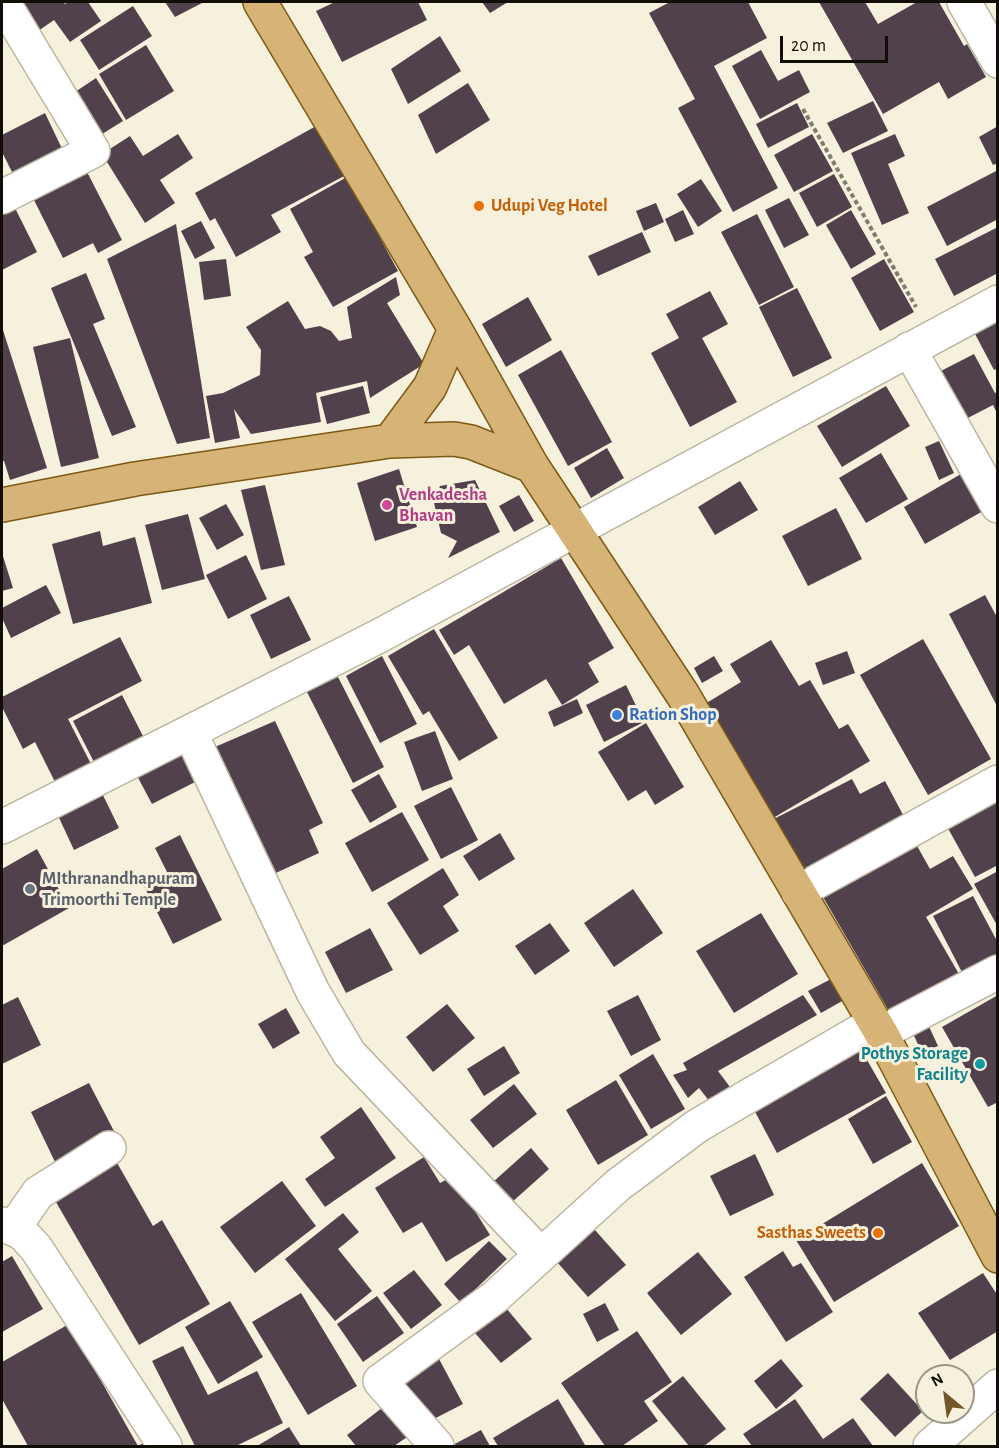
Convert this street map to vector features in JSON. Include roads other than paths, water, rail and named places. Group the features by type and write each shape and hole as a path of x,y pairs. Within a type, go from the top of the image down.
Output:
{"main road":[{"path":"260,2 455,329 532,466 683,695 878,1028 998,1256"},
{"path":"390,441 430,387 455,329"},
{"path":"2,505 135,479 390,441 454,439 471,442 532,466"}],"street":[{"path":"2,197 93,151 3,2"},
{"path":"964,2 998,61"},
{"path":"2,827 379,636 998,302"},
{"path":"921,343 998,506"},
{"path":"190,732 313,992 349,1053 541,1255"},
{"path":"798,892 998,782"},
{"path":"437,1446 380,1381 495,1297 618,1185 697,1126 878,1028 998,972"},
{"path":"109,1148 38,1193 7,1227 22,1233 36,1248 165,1446"},
{"path":"930,1446 998,1386"}],"place":[{"name":"Udupi Veg Hotel","path":"479,206"},
{"name":"Venkadesha Bhavan","path":"387,505"},
{"name":"Ration Shop","path":"617,715"},
{"name":"MIthranandhapuram Trimoorthi Temple","path":"30,889"},
{"name":"Pothys Storage Facility","path":"980,1064"},
{"name":"Sasthas Sweets","path":"878,1233"}]}
